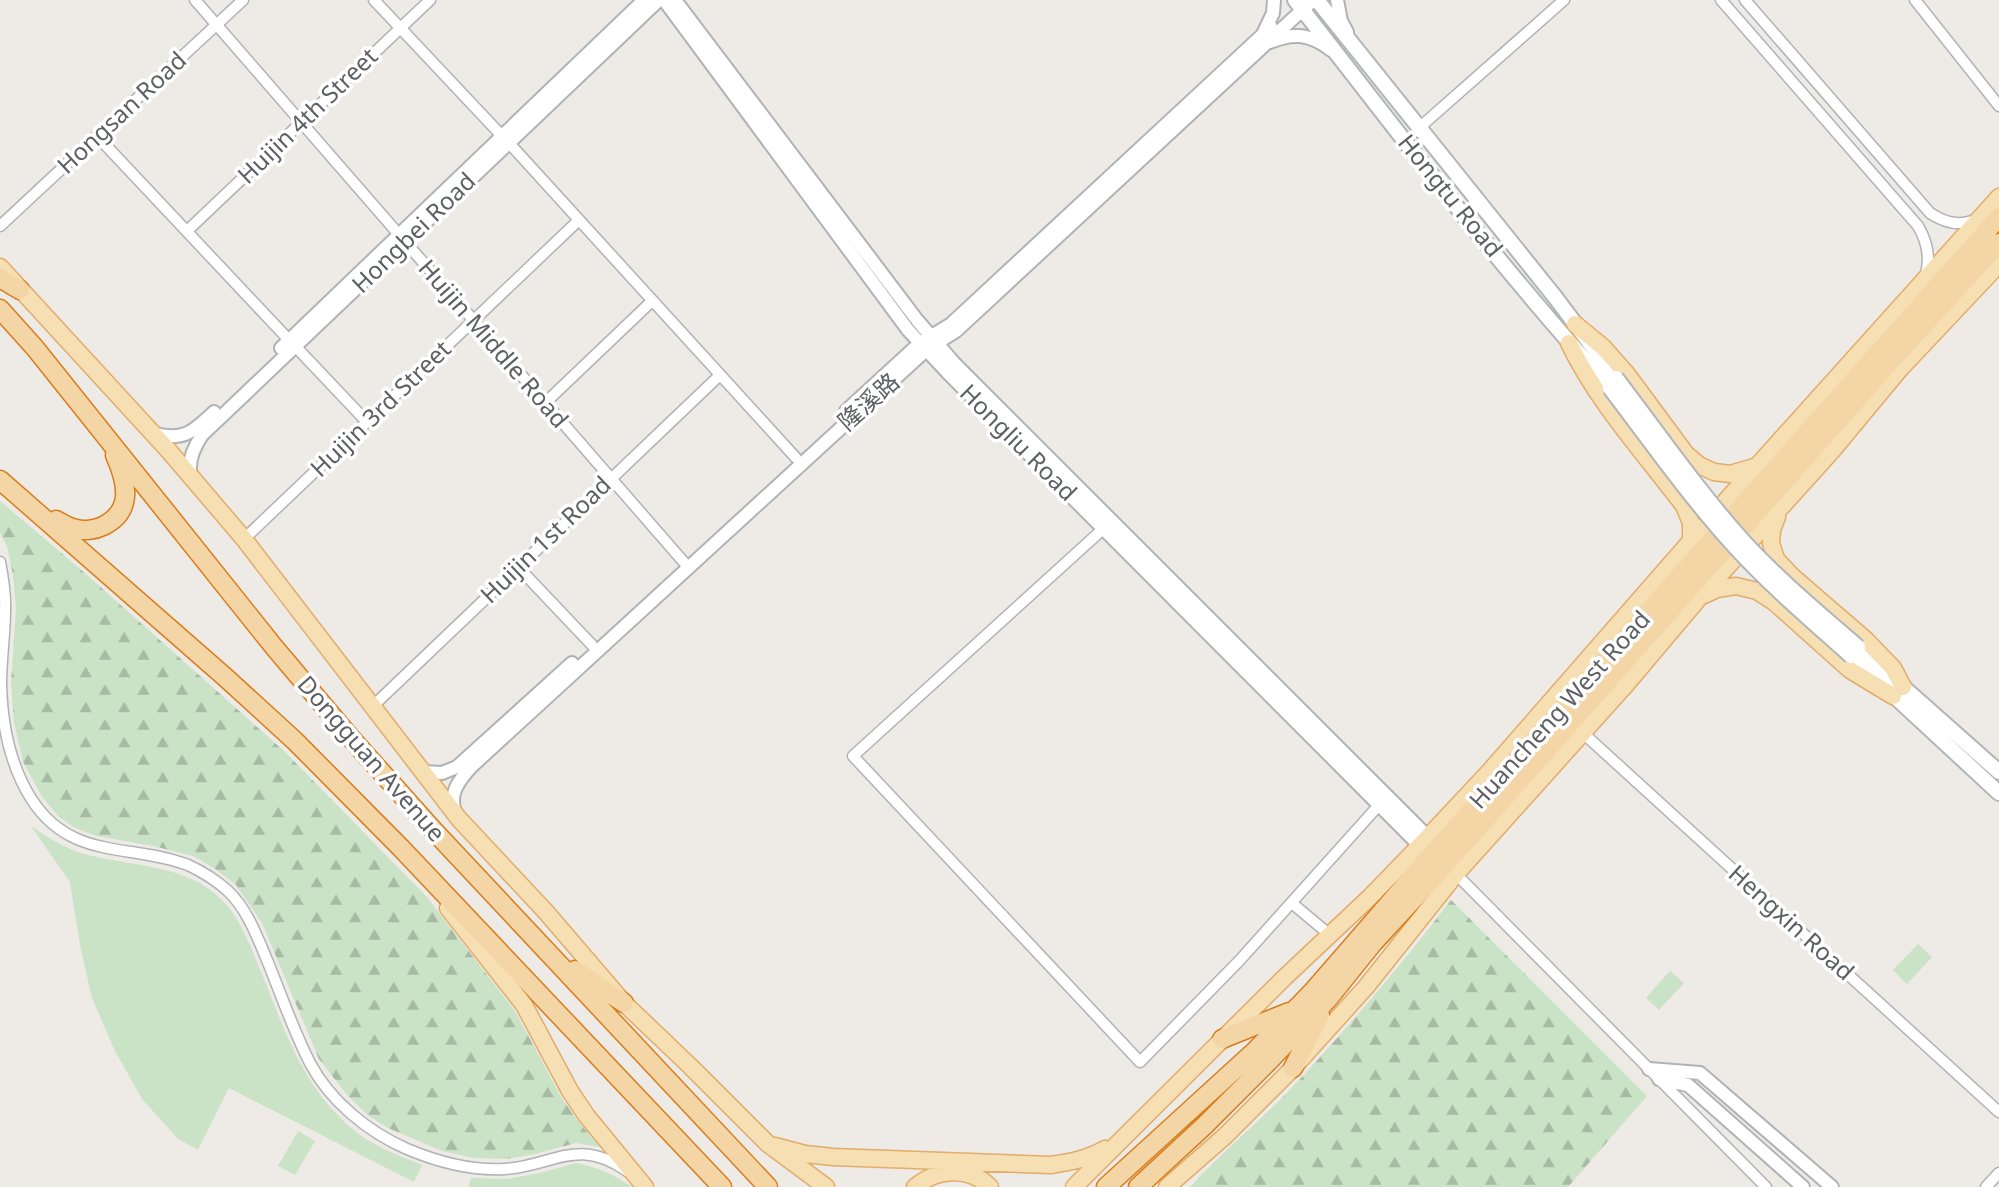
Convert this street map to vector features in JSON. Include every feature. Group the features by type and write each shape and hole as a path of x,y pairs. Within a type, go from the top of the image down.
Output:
{"highway":[{"name":"Huancheng West Road","path":"1106,1187 1245,1059 1314,990 1999,217"},
{"name":"Huancheng West Road","path":"1138,1187 1204,1126 1328,999 1373,943 1999,243"},
{"path":"1,270 20,290"},
{"name":"Dongguan Avenue","path":"0,309 35,348 350,737 435,832 768,1187"},
{"path":"34,510 75,529 96,530 115,521 123,509 126,488 105,434"},
{"name":"Dongguan Avenue","path":"0,480 295,741 401,848 722,1187"},
{"path":"545,949 624,1003"},
{"path":"1293,1068 1328,999"},
{"path":"1222,1039 1296,1009"}],"main road":[{"name":"Hongtu Road","path":"1304,2 1353,45 1575,324 1613,383"},
{"name":"Hongtu Road","path":"1304,2 1338,55 1465,216 1569,343 1613,383"},
{"path":"1074,1187 1222,1039 1370,897 1489,772 1691,540 1999,197"},
{"path":"1171,1185 1293,1068 1373,979 1456,874 1780,510 1900,369 1999,264"},
{"path":"20,290 191,476 244,539 458,819 546,912 624,1003 768,1144 826,1187"},
{"path":"1575,324 1603,347 1626,373 1686,454 1707,475 1708,488 1701,496 1690,500 1672,490"},
{"path":"1569,343 1598,394 1684,506 1691,523 1691,540"},
{"path":"1613,383 1743,541 1999,793"},
{"path":"1699,465 1714,472 1730,474 1743,472 1759,464"},
{"path":"1780,510 1772,530 1771,543 1776,559 1893,668 1898,692"},
{"path":"1757,591 1752,580 1754,572 1763,562 1775,564 1788,571"},
{"path":"1699,598 1717,589 1736,586 1757,591 1774,602 1850,670 1898,692 1999,772"},
{"path":"401,848 524,1005 570,1091 642,1184"},
{"path":"768,1144 805,1154 834,1157 1051,1165 1096,1155 1119,1141"},
{"path":"915,1187 923,1180 943,1172 962,1172 983,1180 990,1187"}],"street":[{"name":"Huijin Middle Road","path":"195,0 686,564"},
{"name":"Hongsan Road","path":"0,226 243,0"},
{"path":"374,0 505,139 796,458"},
{"name":"Huijin 4th Street","path":"187,231 430,0"},
{"name":"Hongbei Road","path":"152,433 178,437 196,429 292,343 401,239 644,0"},
{"name":"Hongbei Road","path":"505,139 662,0"},
{"name":"Hongliu Road","path":"662,0 908,330 954,363 1424,841"},
{"name":"Hongliu Road","path":"675,0 929,343 1103,529 1379,805 1424,841"},
{"path":"1274,0 1273,13 1264,40 1303,35 1327,46 1338,55"},
{"path":"1337,0 1341,21 1353,45"},
{"path":"1419,128 1564,0"},
{"path":"1721,0 1919,226 1928,248 1927,271 1923,282"},
{"path":"1745,0 1930,213 1949,223 1960,224 1980,218"},
{"path":"1914,0 1999,106"},
{"name":"隆溪路","path":"458,819 452,799 460,780 472,766 796,458 951,324 1304,2"},
{"path":"97,136 367,422"},
{"name":"Huijin 3rd Street","path":"244,539 579,220"},
{"path":"545,403 652,301"},
{"name":"Hongbei Road","path":"191,476 191,455 202,435 292,343"},
{"name":"隆溪路","path":"422,772 442,773 457,767 929,343"},
{"name":"Huijin 1st Road","path":"373,706 720,375"},
{"path":"1103,529 853,756 1140,1062 1293,904 1379,805"},
{"path":"0,562 2,600 6,607 1,651 4,724 13,765 32,800 51,824 71,837 93,845 189,866 229,892 253,928 311,1065 341,1103 362,1124 407,1149 439,1161 506,1169 576,1153 595,1156 621,1167 642,1184"},
{"path":"518,567 592,645"},
{"name":"Hengxin Road","path":"1583,733 1999,1112"},
{"path":"1456,874 1766,1187"},
{"path":"1293,904 1330,935"},
{"path":"1649,1069 1700,1073 1832,1187"},
{"path":"1659,1079 1688,1085 1803,1187"},
{"path":"1986,1187 1999,1173"}],"green space":[{"path":"0,501 285,752 426,896 515,1011 561,1097 600,1147 576,1143 506,1159 474,1158 442,1151 388,1128 369,1116 348,1096 319,1059 262,923 236,885 193,856 97,836 75,828 58,816 41,795 23,762 14,722 11,684 16,607 7,546 0,533"},
{"path":"31,826 80,853 159,868 192,879 222,900 245,935 298,1060 310,1079 338,1116 356,1132 379,1147 422,1165 414,1182 229,1088 198,1150 178,1139 142,1099 115,1051 92,998 70,882"},
{"path":"1451,900 1647,1096 1568,1187 1190,1187 1283,1097 1327,1049"},
{"path":"1918,944 1932,957 1907,984 1893,970"},
{"path":"1670,971 1684,983 1659,1010 1646,998"},
{"path":"298,1131 315,1141 295,1175 278,1166"},
{"path":"576,1163 606,1172 632,1187 469,1187 471,1178 507,1179"}]}
